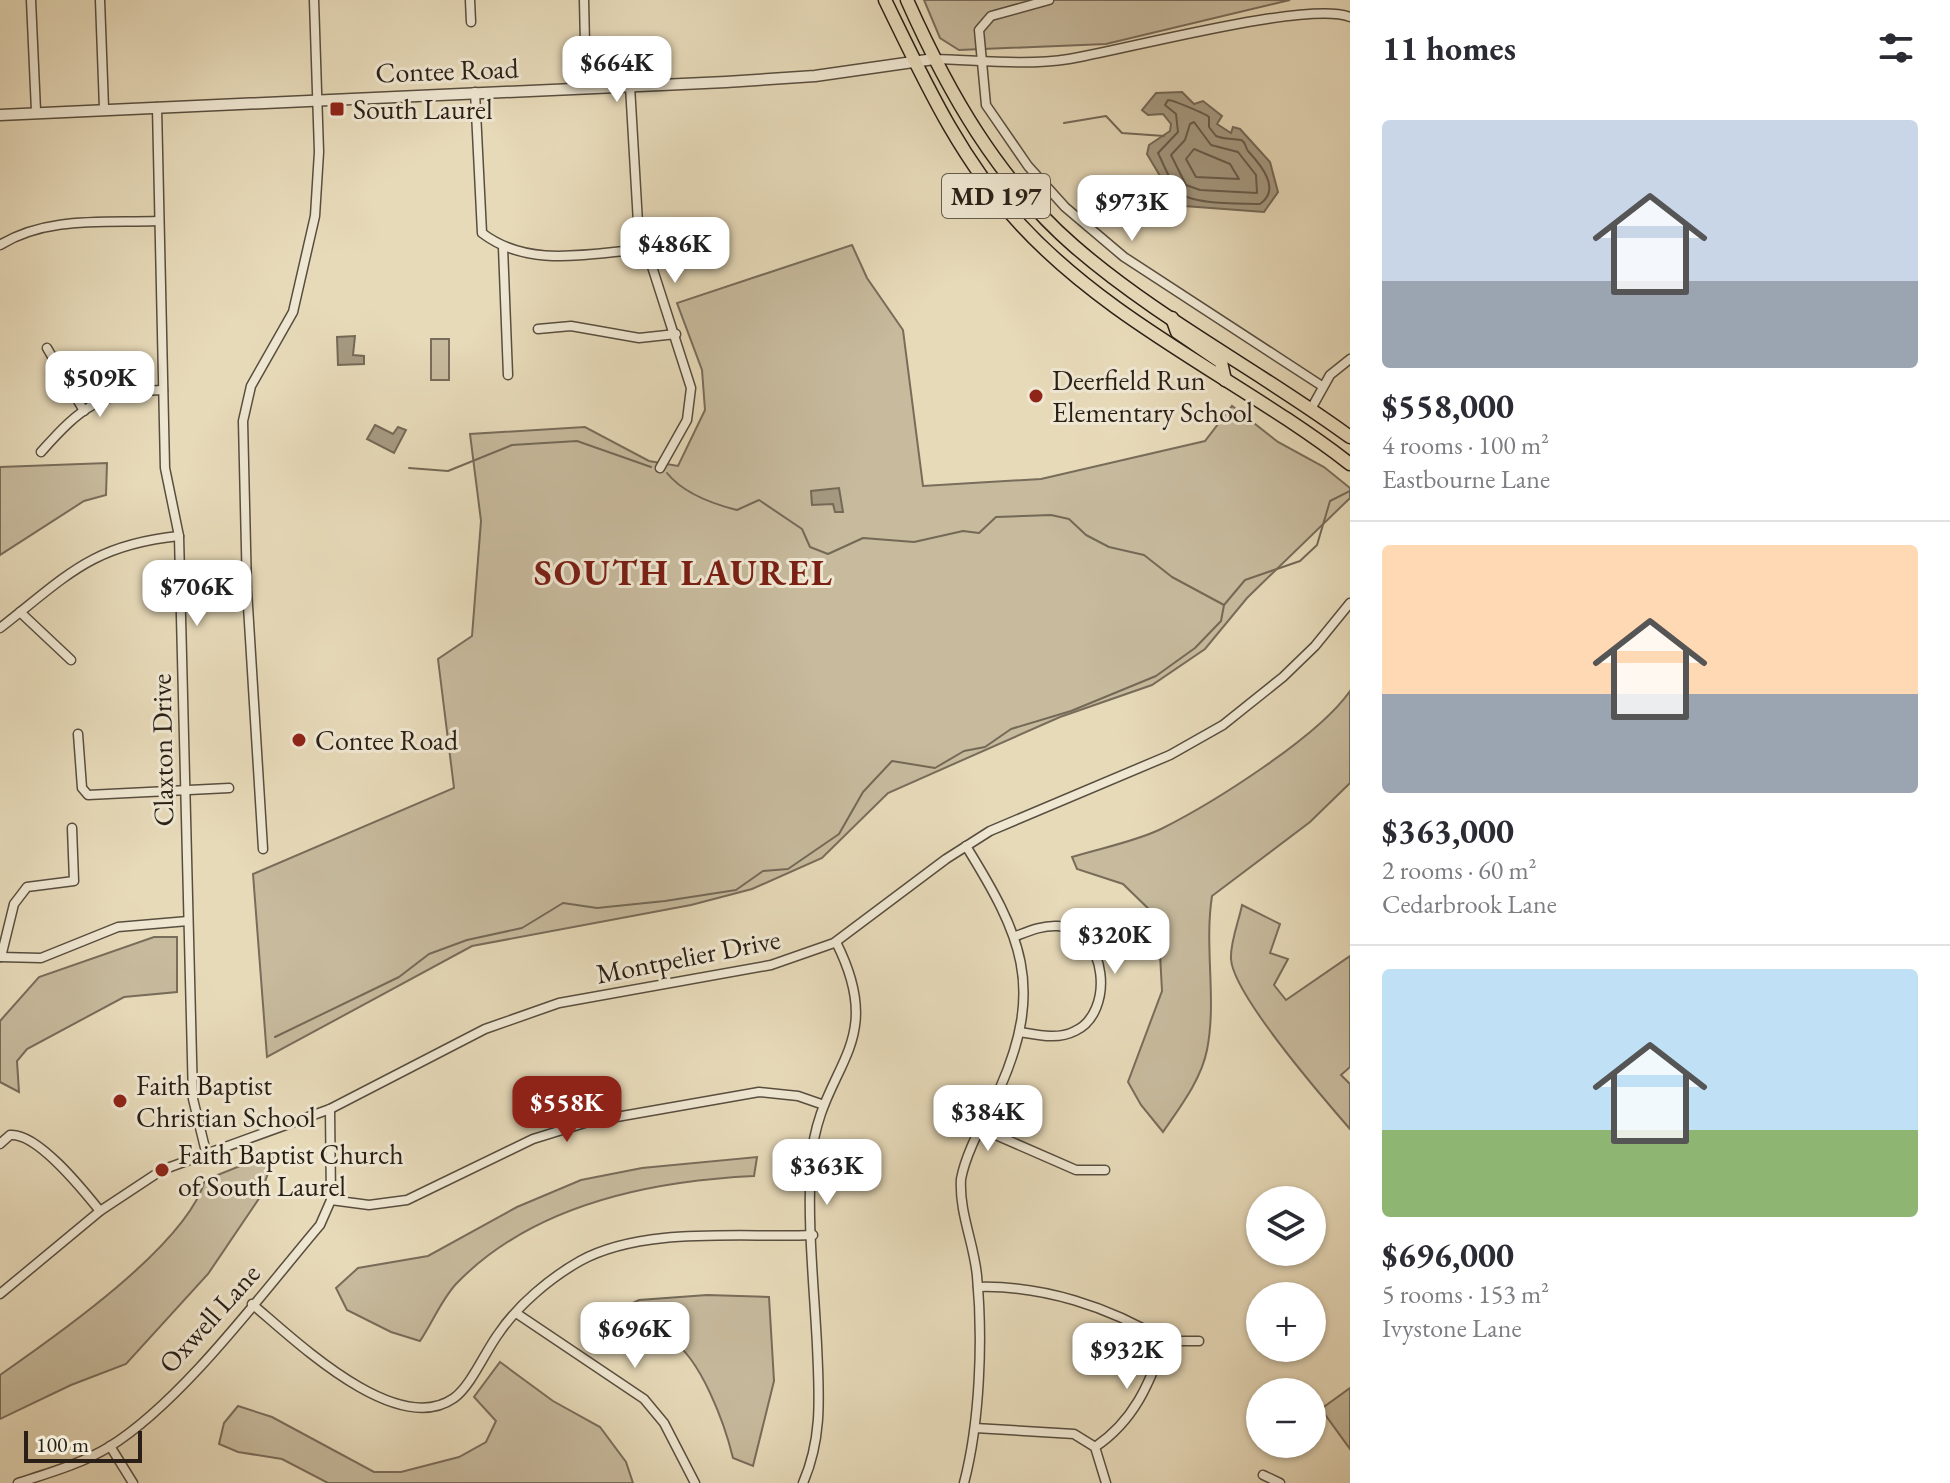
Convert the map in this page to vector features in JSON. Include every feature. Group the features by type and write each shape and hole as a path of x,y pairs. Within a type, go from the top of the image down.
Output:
{"main road":[{"name":"MD 197","path":"885,0 912,60 968,158 1021,225 1104,298 1350,464"},
{"name":"MD 197","path":"907,0 934,59 978,134 1028,200 1094,263 1350,437"},
{"path":"1172,318 1177,332 1221,362 1225,380"}],"street":[{"path":"31,0 36,111"},
{"path":"100,0 104,108"},
{"path":"263,849 247,592 243,421 247,395 288,322 299,287 318,195 314,0"},
{"path":"470,0 471,22"},
{"path":"584,0 586,89"},
{"path":"1049,0 984,19 986,23 979,30 983,94 989,109 1028,166 1073,215 1149,274 1322,386"},
{"path":"934,59 1068,59 1299,13 1330,10 1350,17"},
{"name":"Contee Road","path":"0,115 815,76 934,59"},
{"path":"630,86 636,212 645,249 689,375 691,405 684,427 660,468"},
{"path":"475,92 479,228 503,247 546,257 645,249"},
{"name":"Claxton Drive","path":"157,107 165,468 179,536 193,1099 206,1152"},
{"path":"0,245 19,233 46,226 158,221"},
{"path":"503,247 508,375"},
{"path":"538,329 571,326 639,338 676,334"},
{"path":"47,348 84,411"},
{"path":"1311,409 1322,386 1350,359"},
{"path":"41,452 84,411 119,393 163,390"},
{"path":"0,628 98,554 127,543 179,536"},
{"name":"Montpelier Drive","path":"0,1294 100,1211 162,1170 206,1152 252,1140 330,1109 475,1034 559,1003 771,965 836,942 966,846 1013,820 1170,755 1223,725 1283,677 1315,646 1350,603"},
{"path":"20,612 71,660"},
{"path":"78,734 82,788 88,795 229,788"},
{"path":"72,828 74,881 27,887 12,909 1,957 41,958 118,927 188,921"},
{"path":"964,1483 975,1428 978,1287 960,1189 964,1166 1020,1032 1023,977 1016,936 966,846"},
{"path":"1016,936 1046,926 1073,930 1091,944 1100,968 1095,1009 1084,1025 1062,1035 1020,1032"},
{"path":"803,1483 817,1444 820,1411 812,1150 824,1105 853,1042 858,1014 855,986 836,942"},
{"path":"331,1200 369,1205 407,1200 533,1139 588,1122 759,1092 798,1096 824,1105"},
{"name":"Oxwell Lane","path":"18,1483 72,1464 110,1446 157,1409 320,1225 331,1200 330,1109"},
{"path":"982,1129 1076,1170 1105,1170"},
{"path":"0,1144 10,1135 22,1136 68,1174 100,1211"},
{"path":"252,1304 311,1353 360,1387 396,1406 425,1408 454,1398 516,1313 566,1270 613,1247 643,1241 813,1235"},
{"path":"978,1287 1041,1290 1108,1314 1165,1341 1199,1341"},
{"path":"516,1313 644,1399 664,1423 695,1483"},
{"path":"1095,1447 1111,1436 1136,1408 1165,1341"},
{"path":"975,1428 1061,1431 1083,1438 1095,1447 1106,1483"},
{"path":"110,1446 133,1483"},
{"path":"1263,1475 1280,1483"}],"shaded area":[{"path":"924,0 1290,0 1106,44 959,50 940,38"},
{"path":"852,245 867,278 903,330 923,486 1041,479 1205,441 1232,406 1278,442 1324,467 1350,488 1350,498 1247,598 1205,649 1152,685 1060,717 888,793 822,858 752,889 691,905 472,946 267,1057 253,874 454,788 438,659 472,636 481,521 470,434 585,427 649,461 678,466 705,410 702,370 677,303"},
{"path":"431,339 449,339 449,380 431,380"},
{"path":"107,463 106,495 84,501 0,555 0,467"},
{"path":"1350,691 1350,783 1310,822 1212,896 1209,935 1211,1012 1207,1050 1195,1083 1163,1132 1141,1105 1128,1082 1162,991 1158,918 1123,884 1077,869 1072,857 1151,834 1208,803 1290,748 1335,709"},
{"path":"1242,905 1280,924 1270,953 1288,959 1274,985 1286,1000 1350,956 1350,1067 1341,1075 1350,1084 1350,1129 1263,1021 1236,975 1231,952"},
{"path":"154,937 177,937 177,992 124,997 27,1049 17,1061 19,1092 0,1082 0,1021 39,977"},
{"path":"275,1152 260,1197 208,1274 126,1364 71,1385 0,1419 0,1375 85,1313 147,1260 193,1205 205,1180"},
{"path":"757,1157 754,1176 674,1184 634,1192 556,1216 520,1234 486,1257 456,1284 420,1341 391,1332 347,1310 336,1288 358,1268 428,1256 517,1207 581,1180 642,1168"},
{"path":"707,1295 769,1297 774,1381 753,1466 733,1458 710,1393 692,1361 671,1340 628,1328 622,1308 639,1300"},
{"path":"500,1362 553,1401 600,1427 626,1462 633,1483 328,1483 282,1459 238,1452 219,1444 224,1423 238,1406 272,1417 374,1472 401,1472 459,1457 486,1442 496,1421 474,1397"},
{"path":"1350,1388 1350,1449 1326,1416 1326,1405"}],"water":[{"path":"1182,92 1194,104 1203,101 1222,116 1217,124 1231,133 1233,127 1240,129 1270,162 1278,192 1264,212 1184,206 1172,196 1147,154 1149,145 1170,131 1171,124 1163,114 1148,115 1142,110 1156,93"},
{"path":"355,336 353,355 364,356 364,364 338,365 337,337"},
{"path":"375,425 393,434 398,427 406,430 394,453 367,439"},
{"path":"839,488 843,512 835,512 833,504 812,505 811,491"}],"waterway":[{"path":"1064,123 1106,116 1122,133 1164,136"},
{"path":"409,468 448,471 512,445 577,441 651,467"},
{"path":"667,473 690,492 728,508 737,510 759,500 802,529 810,547 828,554 863,538 914,542 963,531 979,533 996,517 1051,515 1069,519 1086,535 1109,547 1144,555 1172,577 1224,605 1245,580 1300,561 1317,545 1330,501 1350,491"},
{"path":"275,1037 399,977 429,954 467,940 522,928 563,903 597,908 665,901 736,890 763,871 788,869 839,834 863,792 892,761 935,768 964,751 985,747 1011,729 1071,711 1156,676 1195,648 1221,621 1224,605"}],"place":[{"name":"South Laurel","path":"337,109"},
{"name":"Deerfield Run Elementary School","path":"1036,396"},
{"name":"Contee Road","path":"299,740"},
{"name":"Faith Baptist Christian School","path":"120,1101"},
{"name":"Faith Baptist Church of South Laurel","path":"162,1170"}],"district":[{"name":"SOUTH LAUREL","path":"684,572"}]}
